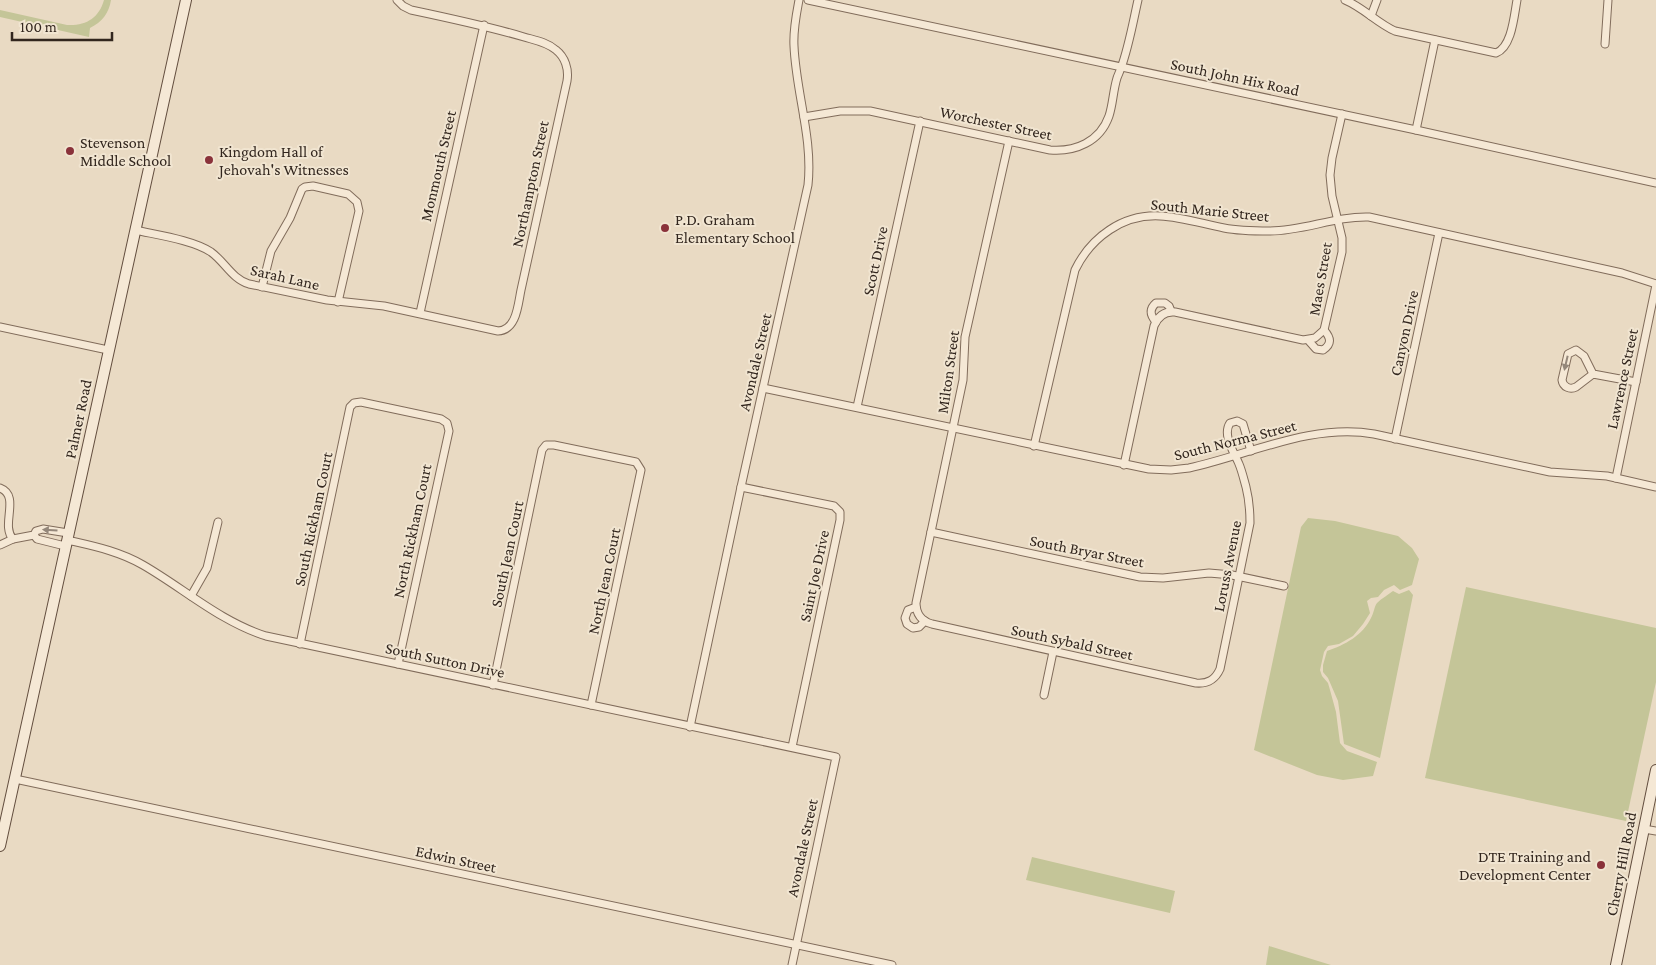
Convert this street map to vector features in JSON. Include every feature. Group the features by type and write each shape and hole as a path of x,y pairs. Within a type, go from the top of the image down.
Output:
{"street":[{"name":"Palmer Road","path":"0,846 186,0"},
{"path":"397,0 411,10 484,25"},
{"name":"Avondale Street","path":"690,727 808,185 810,156 794,47 794,24 798,0"},
{"name":"South John Hix Road","path":"808,0 1656,183"},
{"name":"Worchester Street","path":"804,116 860,110 882,113 1059,151 1077,148 1088,142 1102,130 1109,117 1117,78 1122,67 1138,0"},
{"path":"1345,0 1395,31 1493,53 1502,51 1509,39 1518,0"},
{"path":"1371,16 1377,0"},
{"path":"1605,44 1608,0"},
{"name":"Northampton Street","path":"420,313 498,331 508,328 514,319 567,81 565,62 560,53 554,48 484,25"},
{"name":"Monmouth Street","path":"420,313 484,25"},
{"path":"1416,130 1436,40"},
{"name":"Maes Street","path":"1124,465 1156,322 1151,316 1151,310 1156,303 1165,303 1169,306 1171,312 1308,340 1319,336 1324,330 1342,252 1342,238 1332,196 1330,175 1342,114"},
{"name":"Scott Drive","path":"857,407 920,121"},
{"name":"Milton Street","path":"922,619 916,607 963,380 965,337 1009,141"},
{"path":"262,287 271,251 290,218 300,192 305,187 313,186 348,194 355,199 358,206 359,211 338,302"},
{"name":"South Marie Street","path":"1034,446 1072,276 1085,251 1104,232 1125,221 1151,216 1170,216 1226,228 1257,231 1290,230 1338,220 1369,217 1622,273 1656,284"},
{"name":"Sarah Lane","path":"135,230 202,247 217,256 238,279 244,282 338,302 361,302 420,313"},
{"name":"Canyon Drive","path":"1395,439 1439,233"},
{"name":"Lawrence Street","path":"1616,478 1656,284"},
{"path":"1156,322 1163,314 1171,312"},
{"path":"0,327 108,350"},
{"name":"Maes Street","path":"1308,340 1316,349 1323,350 1330,342 1329,336 1324,330"},
{"path":"1593,374 1581,352 1576,350 1568,354 1562,380 1566,386 1574,388 1593,374 1636,382"},
{"name":"South Norma Street","path":"763,388 1149,470 1177,470 1305,437 1333,432 1362,432 1550,472 1616,478 1656,487"},
{"name":"North Rickham Court","path":"354,403 361,402 444,420 449,430 398,664"},
{"name":"South Rickham Court","path":"300,644 349,410 354,403"},
{"name":"Loruss Avenue","path":"1214,680 1220,669 1249,532 1250,511 1246,486 1228,432 1229,425 1234,421 1244,425 1251,451"},
{"name":"South Jean Court","path":"494,685 542,450 546,445 560,446"},
{"name":"North Jean Court","path":"560,446 638,463 641,470 591,706"},
{"name":"Saint Joe Drive","path":"741,487 834,506 840,512 840,520 792,747"},
{"path":"0,488 5,490 10,501 7,531 13,539"},
{"path":"191,596 207,568 218,522"},
{"path":"0,545 13,539 34,535 36,531 43,529 67,539"},
{"name":"South Bryar Street","path":"931,532 1140,577 1163,578 1209,573 1284,586"},
{"path":"34,535 37,539 67,539"},
{"name":"South Sutton Drive","path":"67,539 124,555 232,621 254,632 300,644 836,757"},
{"name":"Milton Street","path":"906,624 905,618 908,610 916,607"},
{"name":"South Sybald Street","path":"906,624 913,628 919,627 922,619 932,624 1196,683 1206,683 1214,680"},
{"path":"1044,695 1053,652"},
{"name":"Avondale Street","path":"792,965 836,757"},
{"name":"Cherry Hill Road","path":"1616,965 1656,770"},
{"name":"Edwin Street","path":"15,779 892,965"},
{"path":"1644,829 1656,831"}],"green space":[{"path":"104,0 111,0 109,9 98,23 90,28 89,37 0,17 0,10 74,25 91,20 99,12"},
{"path":"1308,518 1335,521 1398,536 1412,548 1419,559 1412,585 1400,590 1394,585 1384,590 1378,597 1367,601 1370,613 1363,624 1353,636 1339,644 1328,646 1324,652 1320,670 1330,690 1336,712 1340,743 1347,751 1377,762 1373,776 1343,780 1317,775 1254,750 1301,527"},
{"path":"1466,587 1656,628 1656,682 1626,821 1425,778"},
{"path":"1409,590 1413,595 1380,758 1344,744 1338,701 1328,678 1323,672 1323,665 1327,651 1347,642 1368,624 1379,601 1393,591 1399,594"},
{"path":"1032,857 1175,891 1170,913 1026,880"},
{"path":"1269,946 1331,965 1266,965"}],"place":[{"name":"Stevenson Middle School","path":"70,151"},
{"name":"Kingdom Hall of Jehovah's Witnesses","path":"209,160"},
{"name":"P.D. Graham Elementary School","path":"665,228"},
{"name":"DTE Training and Development Center","path":"1601,865"}]}
